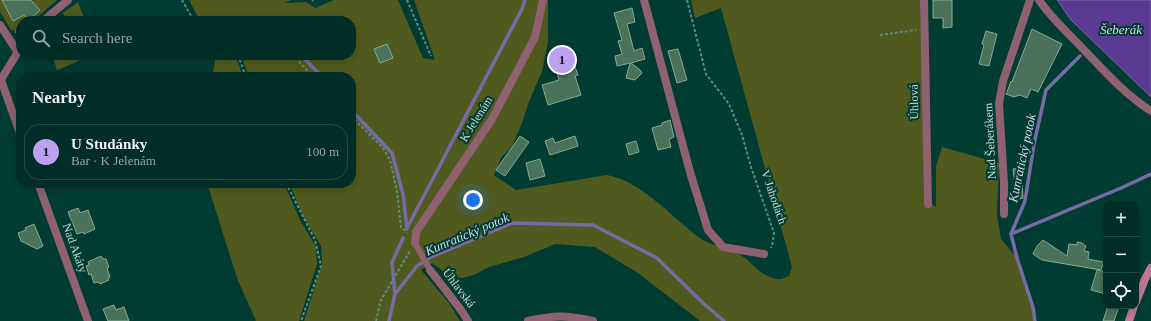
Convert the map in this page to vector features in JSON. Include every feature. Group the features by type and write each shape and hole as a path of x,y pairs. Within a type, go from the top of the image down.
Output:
{"street":[{"path":"49,16 68,0"},
{"name":"K Jelenám","path":"415,243 416,232 492,119 532,44 535,37 543,0"},
{"path":"644,0 690,172 708,230 723,246 764,254"},
{"name":"Úhlová","path":"924,0 928,204"},
{"name":"Nad Šeberákem","path":"1004,214 1004,182 999,104 1003,81 1030,0"},
{"path":"1040,0 1044,7 1124,91 1151,111"},
{"path":"0,25 16,45"},
{"path":"16,54 0,80 16,123"},
{"name":"Nad Akáty","path":"40,188 88,321"},
{"path":"1139,295 1150,269"},
{"name":"Úhlavská","path":"430,270 468,321"},
{"path":"1129,321 1133,309"},
{"path":"528,321 549,316 571,316 593,321"}],"lane":[{"path":"415,243 430,270"},
{"path":"1150,269 1151,260"}],"path":[{"path":"182,0 191,16"},
{"path":"407,0 430,56"},
{"name":"V Jahodách","path":"687,0 706,74 729,104 742,135 751,167 774,234 772,246 764,254"},
{"path":"880,35 924,29"},
{"path":"240,60 244,72"},
{"path":"298,60 308,72"},
{"path":"356,121 383,148 390,160 397,190 401,227 415,243 398,269 381,300 376,321"},
{"path":"289,188 316,240 321,266 301,321"}],"green space":[{"path":"0,0 2,0 13,21 16,19 16,31 11,30 0,12"},
{"path":"32,0 57,0 39,16 33,16 40,10"},
{"path":"189,0 291,0 285,3 306,2 315,8 334,0 398,0 423,58 435,60 414,0 548,0 548,42 542,71 512,146 501,158 494,175 516,190 607,175 620,179 645,193 703,240 738,253 767,276 782,279 789,276 792,267 721,8 695,18 691,0 921,0 924,200 936,207 936,166 942,147 999,163 997,215 1001,239 1017,258 1033,307 1035,321 700,321 638,273 595,247 555,244 524,257 489,267 476,274 463,278 454,277 447,274 432,263 421,270 449,303 460,321 304,321 322,264 321,246 304,218 291,188 356,188 356,72 247,72 243,60 356,60 356,16 197,16"},
{"path":"78,2 83,16 64,16 63,13"},
{"path":"54,60 81,60 57,70"},
{"path":"214,60 236,60 241,72 213,72"},
{"path":"209,188 286,188 300,220 316,247 317,264 299,321 256,321 237,278"}],"water":[{"name":"Šeberák","path":"1057,0 1151,0 1151,97 1071,20"}],"building":[{"path":"2,0 31,0 40,10 33,16 16,16 16,19 13,21"},
{"path":"933,0 952,0 952,27 943,28 943,18 933,18"},
{"path":"632,8 635,22 627,24 634,51 642,48 645,59 631,63 642,73 635,80 626,78 630,63 617,66 615,56 622,54 618,41 622,40 614,13"},
{"path":"1032,29 1062,44 1038,92 1031,89 1027,98 1020,95 1014,97 1006,94"},
{"path":"986,31 997,34 989,66 979,64 984,45 982,44"},
{"path":"387,44 393,58 380,63 374,49"},
{"path":"678,49 687,80 677,83 668,51"},
{"path":"569,50 578,75 575,76 581,95 548,105 542,85 559,80 552,55"},
{"path":"670,120 674,137 669,139 671,147 658,150 652,128 662,125 662,123"},
{"path":"520,136 529,142 505,176 496,170"},
{"path":"575,136 578,146 550,155 545,141 553,138 555,143"},
{"path":"636,141 639,152 629,155 626,144"},
{"path":"540,159 545,176 530,180 526,163"},
{"path":"1021,168 1023,198 1017,199 1013,169"},
{"path":"78,208 80,213 88,210 95,229 84,234 83,232 77,234 68,212"},
{"path":"34,224 43,246 37,249 21,241 18,233 26,230 25,228"},
{"path":"1043,240 1067,256 1069,244 1077,245 1077,242 1082,243 1086,246 1084,251 1089,252 1088,259 1103,262 1103,265 1101,270 1042,260 1033,254 1037,246"},
{"path":"101,256 103,259 106,259 110,277 108,278 109,280 100,284 99,282 94,283 86,266 89,265 88,262"},
{"path":"1097,270 1103,271 1103,293 1091,290"},
{"path":"114,305 116,310 124,307 129,321 108,321 103,309"},
{"path":"1107,309 1118,309 1114,321 1103,321"}],"waterway":[{"path":"407,228 522,9 525,0"},
{"name":"Kunratický potok","path":"1035,321 1033,307 1011,234 1025,201 1034,144 1046,90 1080,56"},
{"path":"306,60 317,72"},
{"path":"356,115 392,153 403,194 407,229"},
{"path":"1011,234 1151,174"},
{"name":"Kunratický potok","path":"389,321 395,294 417,266 431,257 512,223 593,225 657,258 704,304 724,321"},
{"path":"395,294 392,263 403,238"}],"place":[{"name":"U Studánky","path":"562,60"}]}
